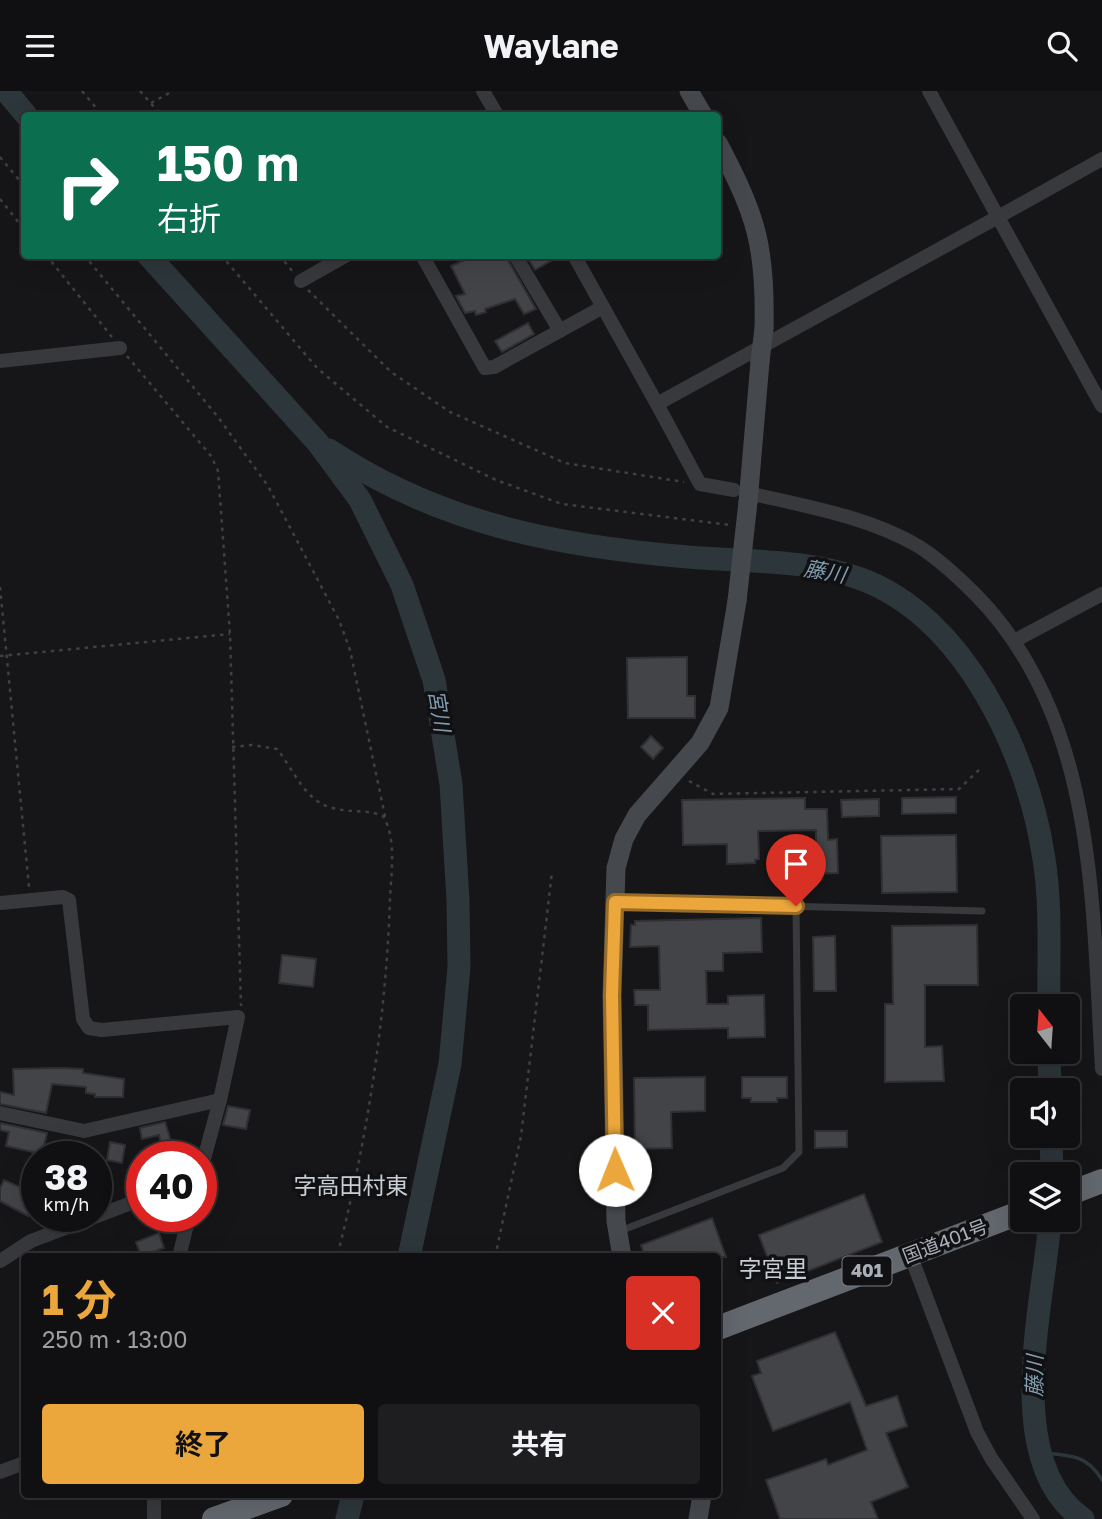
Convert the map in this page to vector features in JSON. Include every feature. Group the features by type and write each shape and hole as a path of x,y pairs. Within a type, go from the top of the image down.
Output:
{"highway":[{"path":"1080,1189 1102,1181"},
{"name":"国道401号","path":"721,1327 1010,1216"},
{"path":"214,1519 272,1498"}],"street":[{"path":"483,91 495,112"},
{"path":"690,91 701,112"},
{"path":"929,91 1100,398"},
{"path":"621,1253 618,1232 612,995 616,868 624,839 637,815 699,743 719,708 737,601 764,328 763,257 755,222 721,149"},
{"path":"657,404 1102,159"},
{"path":"301,281 340,259"},
{"path":"424,259 485,369 603,307"},
{"path":"516,259 560,331"},
{"path":"576,259 700,484 825,511 878,528 919,547 961,580 993,612 1014,641 1055,719 1070,761 1082,818 1102,1069"},
{"path":"0,361 120,348"},
{"path":"1014,641 1102,594"},
{"path":"0,903 63,897 71,903 83,1019 89,1028 102,1030 237,1017 209,1141"},
{"path":"0,1113 84,1131 220,1100"},
{"path":"23,1253 31,1241 126,1205"},
{"path":"180,1253 185,1232"},
{"path":"0,1261 21,1254"},
{"path":"911,1254 977,1432 996,1466 1033,1519"},
{"path":"0,1472 21,1464"},
{"path":"154,1498 154,1519"},
{"path":"698,1519 702,1498"}],"lane":[{"path":"615,902 982,911"},
{"path":"618,1232 774,1172 783,1168 799,1152 796,906"}],"path":[{"path":"82,91 100,112"},
{"path":"140,91 158,112"},
{"path":"150,103 173,91"},
{"path":"0,157 21,182"},
{"path":"0,199 21,225"},
{"path":"49,259 216,464 230,634 232,747 243,985 237,1017"},
{"path":"87,259 218,417 268,486 342,630 386,821 392,863 385,990 353,1191 338,1253"},
{"path":"224,259 317,368 387,427 496,480 562,504 697,523 737,525"},
{"path":"282,259 371,355 450,412 565,463 700,484"},
{"path":"0,587 30,900"},
{"path":"0,656 230,634"},
{"path":"232,747 253,744 277,749 310,796 320,803 344,810 372,811 383,815 386,821"},
{"path":"677,768 694,785 712,794 959,789 981,768"},
{"path":"496,1253 521,1136 552,872"}],"building":[{"path":"467,259 507,259 536,309 524,314 515,299 485,309 486,312 476,315 475,311 465,313 456,296 465,294 451,266"},
{"path":"528,259 554,259 535,270"},
{"path":"528,323 534,334 502,352 495,341"},
{"path":"687,657 687,696 695,696 695,718 628,718 627,658"},
{"path":"651,736 663,748 653,759 641,747"},
{"path":"956,797 956,813 902,814 902,798"},
{"path":"805,798 805,809 827,809 828,840 837,839 838,873 806,874 806,885 789,886 790,855 816,855 816,830 758,831 759,859 755,860 755,863 727,864 727,844 683,845 682,800"},
{"path":"879,799 879,816 842,817 841,800"},
{"path":"956,835 957,892 882,893 881,836"},
{"path":"761,918 762,952 723,953 723,971 706,971 707,1004 728,1004 728,996 764,995 765,1037 728,1038 728,1028 648,1030 648,1005 635,1005 634,990 660,990 659,946 630,947 631,925 635,925 635,921"},
{"path":"977,925 978,985 925,985 925,1047 942,1046 944,1081 885,1082 885,1004 893,1004 892,926"},
{"path":"835,936 836,991 814,991 813,937"},
{"path":"282,955 316,959 313,987 279,983"},
{"path":"13,1069 83,1069 83,1073 124,1079 123,1097 95,1097 95,1094 86,1093 86,1087 52,1084 46,1113 0,1104 0,1092 14,1095"},
{"path":"705,1077 705,1111 671,1112 672,1148 635,1149 634,1078"},
{"path":"742,1077 787,1077 787,1098 777,1098 777,1102 751,1102 751,1098 742,1098"},
{"path":"228,1106 250,1110 246,1129 223,1125"},
{"path":"165,1122 171,1141 160,1141 159,1135 142,1139 140,1128"},
{"path":"0,1123 47,1133 45,1141 21,1141 21,1149 6,1146 9,1132 0,1130"},
{"path":"815,1131 847,1131 847,1147 815,1148"},
{"path":"112,1142 125,1145 122,1163 112,1161"},
{"path":"4,1180 21,1188 21,1212 0,1201 0,1188"},
{"path":"864,1194 882,1242 777,1283 759,1235"},
{"path":"712,1218 726,1257 721,1257 721,1253 644,1253 641,1245"},
{"path":"159,1233 164,1248 140,1253 136,1242"},
{"path":"835,1332 866,1406 897,1396 907,1426 886,1433 908,1487 871,1502 878,1519 780,1519 766,1480 826,1459 828,1465 867,1450 850,1402 773,1431 752,1376 761,1373 757,1361"}],"waterway":[{"name":"宮川","path":"6,91 24,112"},
{"name":"宮川","path":"152,259 318,443 360,500 402,585 434,680 451,784 459,967 450,1064 410,1253"},
{"name":"藤川","path":"329,450 414,496 502,527 593,546 819,568 861,579 898,598 931,624 960,656 985,692 1006,732 1022,773 1035,814 1046,872 1049,994"},
{"name":"藤川","path":"1049,1064 1050,1078"},
{"name":"藤川","path":"1051,1148 1052,1162"},
{"name":"藤川","path":"1049,1232 1036,1336 1033,1379 1035,1421 1042,1460 1058,1493 1083,1519"},
{"path":"1041,1453 1076,1457 1090,1465 1102,1480"},
{"name":"宮川","path":"347,1519 352,1498"}],"district":[{"name":"字高田村東","path":"351,1186"},
{"name":"字宮里","path":"773,1269"}],"route":[{"path":"615,1170 612,995 615,902 796,906"}]}
